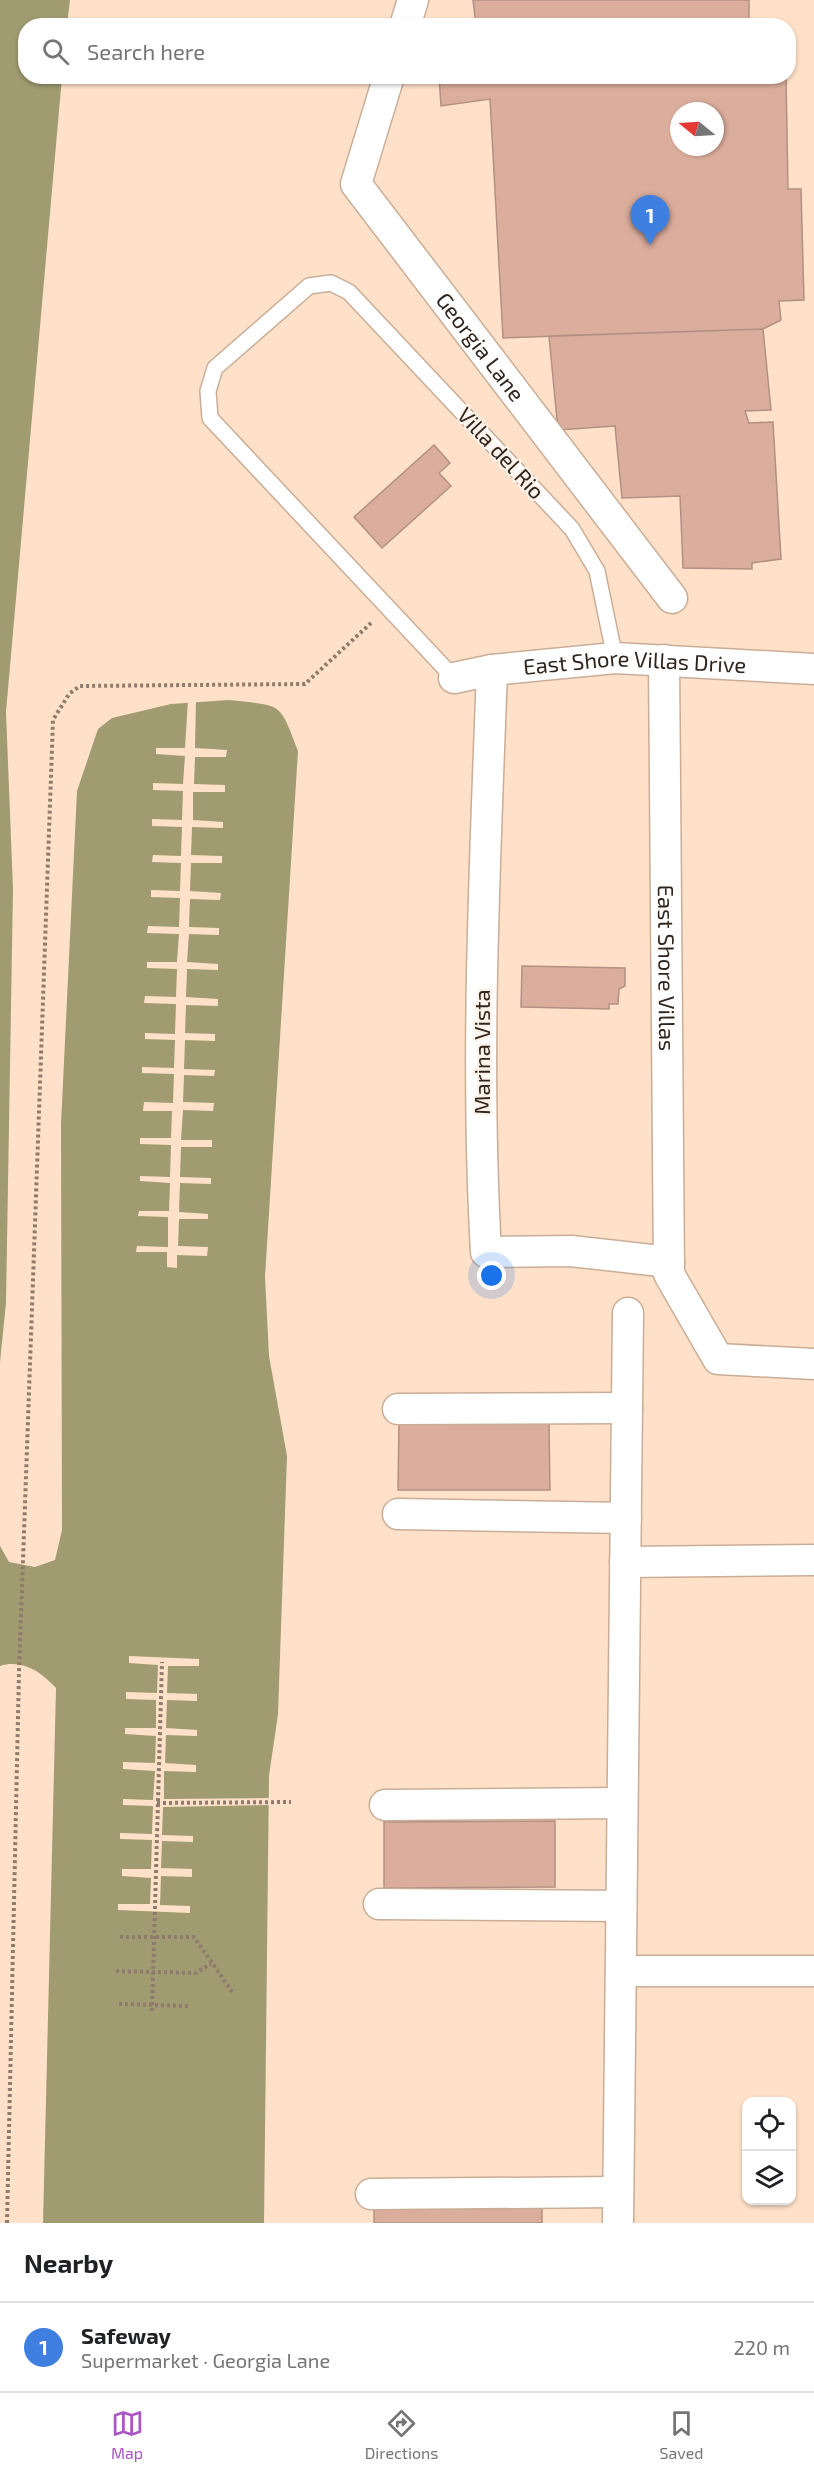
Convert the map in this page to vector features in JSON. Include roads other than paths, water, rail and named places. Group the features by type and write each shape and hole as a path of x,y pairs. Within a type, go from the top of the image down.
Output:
{"street":[{"path":"407,18 413,0"},
{"name":"Georgia Lane","path":"387,84 356,184 672,598"},
{"name":"East Shore Villas Drive","path":"454,678 492,670 615,658 814,669"},
{"name":"East Shore Villas","path":"664,660 669,1268"},
{"name":"Marina Vista","path":"492,670 483,929 481,1170 486,1252 571,1251 669,1268"},
{"path":"669,1268 718,1359 814,1364"},
{"path":"618,2223 628,1313"},
{"path":"398,1409 627,1408"},
{"path":"398,1514 626,1518"},
{"path":"625,1562 814,1560"},
{"path":"385,1805 622,1803"},
{"path":"379,1904 621,1906"},
{"path":"621,1971 814,1971"},
{"path":"371,2194 618,2192"}],"lane":[{"name":"Villa del Rio","path":"454,678 210,418 208,391 214,368 309,286 331,283 349,292 572,529 597,571 615,658"}],"place":[{"name":"Safeway","path":"650,245"}]}
